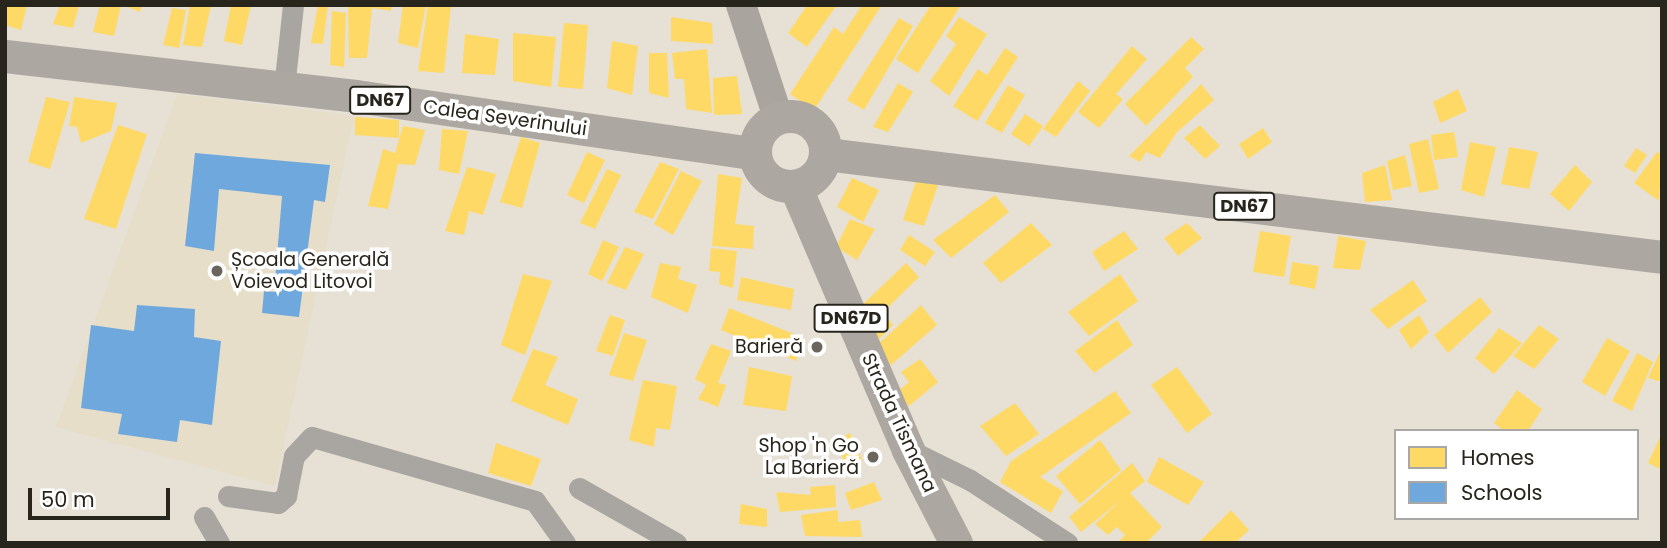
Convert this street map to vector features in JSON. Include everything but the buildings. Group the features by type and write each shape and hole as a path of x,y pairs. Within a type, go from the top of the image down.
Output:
{"main road":[{"path":"741,5 778,117"},
{"name":"Calea Severinului","path":"5,56 284,89 754,153"},
{"path":"778,117 812,123 826,154 816,176 795,186 772,182 754,153 760,131 778,117"},
{"name":"DN67","path":"826,154 1662,257"},
{"name":"Strada Tismana","path":"795,186 908,450 956,543"}],"street":[{"path":"284,89 293,5"},
{"path":"228,496 278,503 286,496 294,456 313,437 535,501 552,519 565,543"},
{"path":"908,450 970,480 1067,543"},
{"path":"579,488 676,543"},
{"path":"204,517 219,543"}],"shaded area":[{"name":"Școala Generală Voievod Litovoi","path":"177,94 354,116 275,486 56,427"}],"place":[{"name":"Școala Generală Voievod Litovoi","path":"217,271"},
{"name":"Barieră","path":"817,347"},
{"name":"Shop 'n Go La Barieră","path":"873,457"}]}
